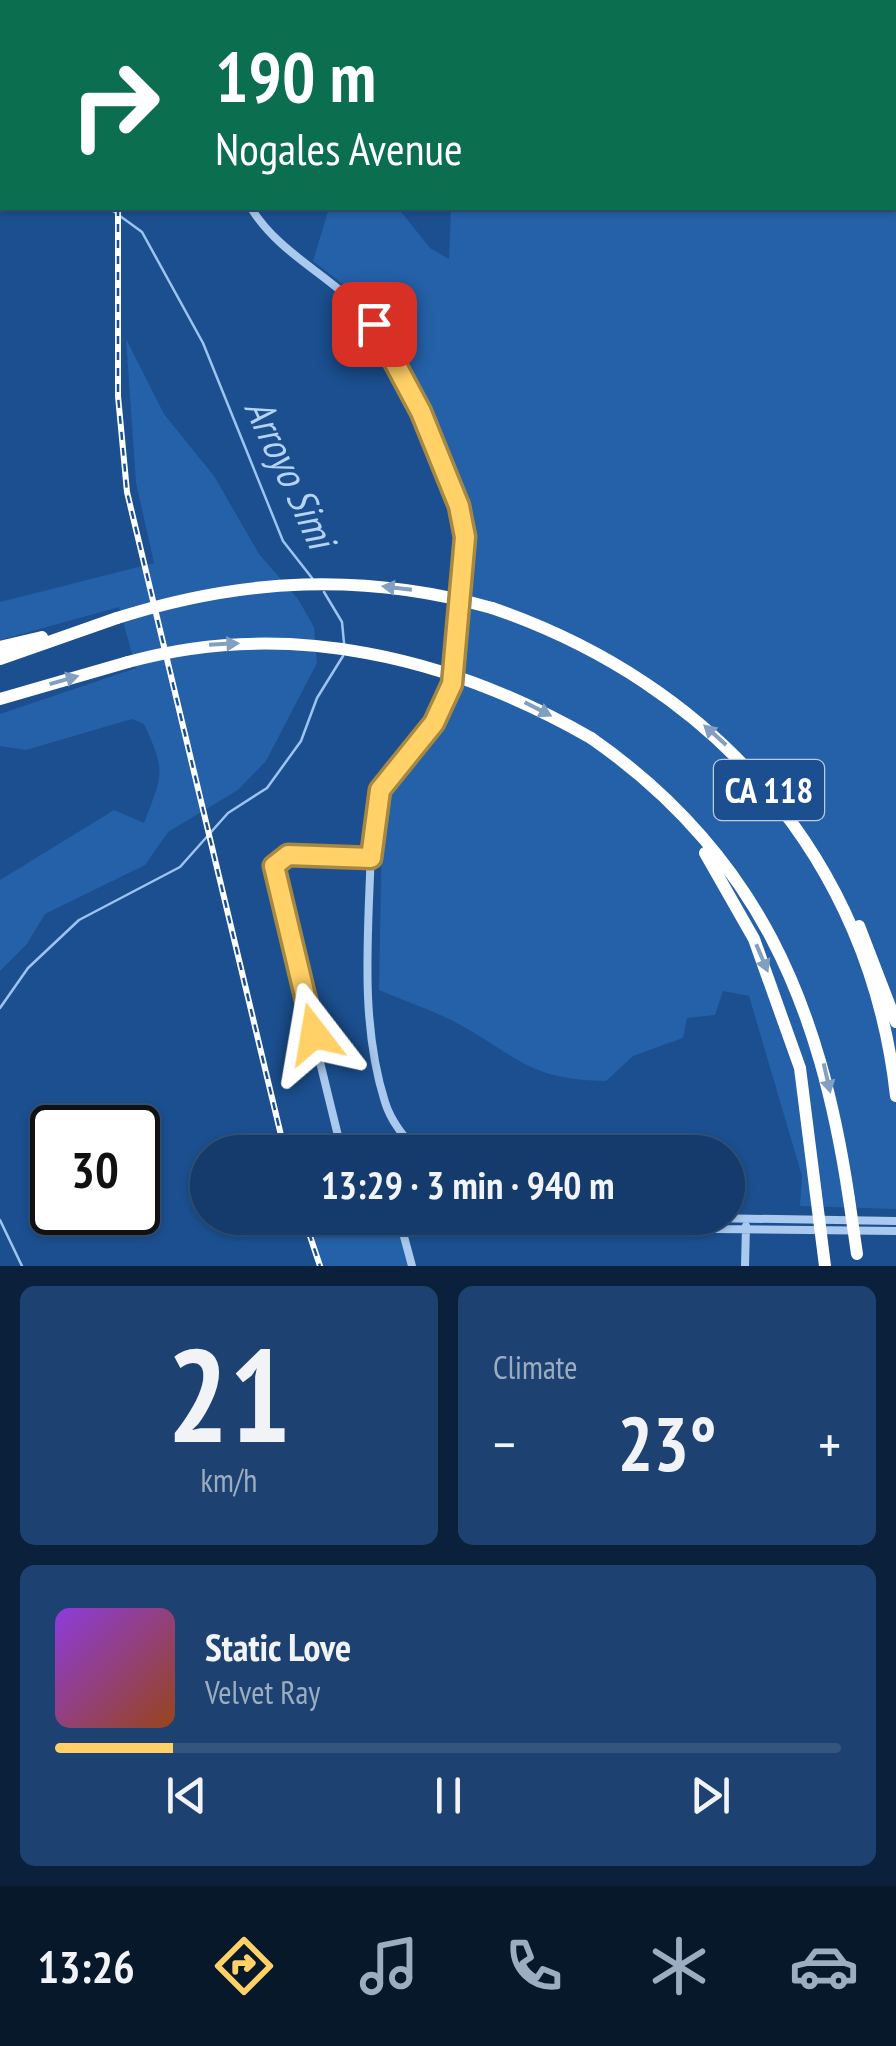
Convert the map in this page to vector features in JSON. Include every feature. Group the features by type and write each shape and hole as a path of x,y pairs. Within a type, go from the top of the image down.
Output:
{"highway":[{"name":"CA 118","path":"0,647 218,591 308,582 410,589 492,608 575,641 663,692 735,753 793,822 855,936 883,1022 896,1096"},
{"path":"0,659 117,618"},
{"name":"CA 118","path":"0,699 128,662 208,645 263,643 377,654 481,683 591,738 678,814 736,879 791,976 824,1063 858,1260"},
{"path":"678,814 732,895 778,998 807,1103 826,1266"},
{"path":"793,822 852,912 896,1022"}],"street":[{"path":"254,210 279,244 352,300 382,335 409,383 463,521 462,589 452,684 434,723 380,790 371,858 367,984 382,1090 395,1124 404,1135"},
{"path":"339,1135 274,876 276,861 288,855 371,858"},
{"path":"745,1266 746,1219 896,1231"},
{"path":"746,1230 896,1221"},
{"path":"404,1235 412,1266"}],"shaded area":[{"path":"328,210 400,210 430,248 449,259 451,210 896,210 896,1209 800,1206 802,1176 749,996 723,991 715,1015 687,1018 683,1038 633,1056 606,1081 562,1077 530,1066 454,1022 379,990 382,823 389,783 454,707 471,593 467,507 427,409 379,312 313,261"},
{"path":"126,339 164,414 214,476 259,554 298,599 314,627 317,663 266,761 238,790 168,832 145,865 45,914 27,944 0,971 0,880 114,810 144,823 158,783 159,763 151,740 144,724 132,719 26,750 0,746 0,714 136,668 119,607 0,640 0,602 154,563 136,483"},
{"path":"310,1235 404,1235 412,1266 320,1266"}],"waterway":[{"name":"Arroyo Simi","path":"112,210 142,232 203,343 283,541 312,578"},
{"name":"Arroyo Simi","path":"324,592 342,622 344,643"},
{"name":"Arroyo Simi","path":"0,1008 28,968 79,920 180,867 228,813 267,788 301,741 317,698 343,656"},
{"name":"Arroyo Simi","path":"0,1220 22,1266"}],"railway":[{"path":"118,210 118,396 127,492 281,1135"},
{"path":"310,1235 320,1266"}],"route":[{"path":"314,1034 274,866 288,855 371,858 374,812 380,790 442,711 456,663 463,521 409,383 374,324"}]}
